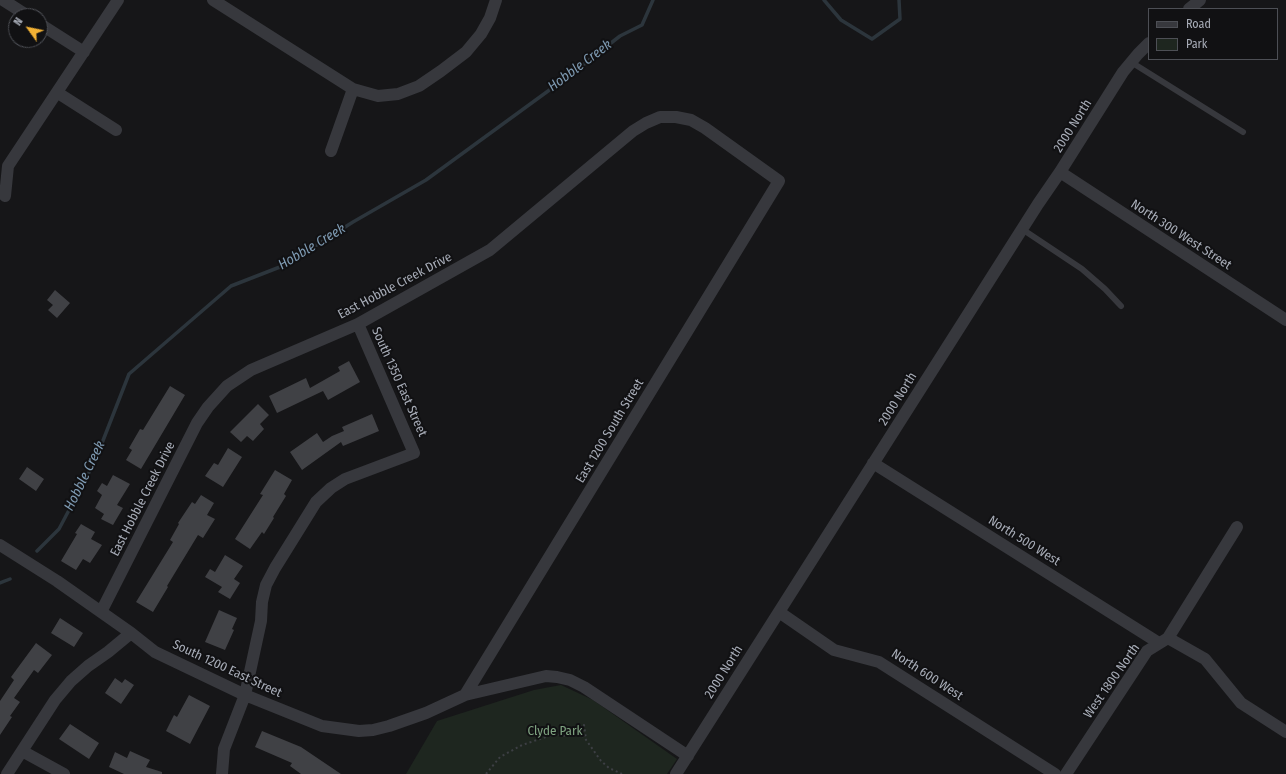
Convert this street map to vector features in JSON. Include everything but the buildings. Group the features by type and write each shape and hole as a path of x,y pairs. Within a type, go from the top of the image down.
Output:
{"street":[{"path":"3,0 16,8"},
{"path":"5,196 8,166 118,0"},
{"path":"222,2 353,89 378,96 398,94 419,86 466,52 481,34 490,18 496,0"},
{"path":"1190,8 1200,0"},
{"path":"48,29 84,52"},
{"name":"2000 North","path":"676,774 1123,72 1148,43"},
{"path":"331,151 353,89"},
{"path":"58,92 116,130"},
{"name":"East Hobble Creek Drive","path":"101,612 197,423 208,407 227,386 251,370 358,324 490,250 633,131 660,117 676,117 691,120 705,128 779,181"},
{"name":"North 300 West Street","path":"1060,172 1286,320"},
{"name":"East 1200 South Street","path":"465,695 779,181"},
{"name":"South 1350 East Street","path":"245,695 256,644 266,585 316,502 331,488 345,479 414,452 358,324"},
{"name":"North 500 West","path":"873,463 1164,641 1205,659 1241,703 1286,732"},
{"name":"West 1800 North","path":"1066,774 1147,650 1164,641 1237,528"},
{"name":"South 1200 East Street","path":"0,545 57,581 131,633 155,652 245,695 322,726 359,731 373,730 389,726 439,708 465,695 546,676 570,680 590,690 688,756"},
{"name":"North 600 West","path":"779,612 834,650 879,662 1055,774"},
{"path":"6,769 22,751 55,700 71,681 131,633"},
{"path":"222,774 224,749 245,695"},
{"path":"22,751 64,774"}],"lane":[{"path":"1131,62 1243,132"},
{"path":"1022,229 1082,270 1121,306"}],"path":[{"path":"577,734 584,725 587,740"},
{"path":"486,774 500,757 522,745 555,734 566,736 577,734 587,740 601,761 609,768 622,774"}],"green space":[{"name":"Clyde Park","path":"561,685 593,700 677,759 667,774 406,774 437,721 534,690"}],"waterway":[{"name":"Hobble Creek","path":"37,551 59,529 95,461 129,374 231,286 285,265 353,222 426,180 570,75 620,36 642,25 653,0"},
{"name":"Hobble Creek","path":"824,0 841,20 872,39 900,19 899,0"},
{"name":"Hobble Creek","path":"0,583 10,579"}]}
